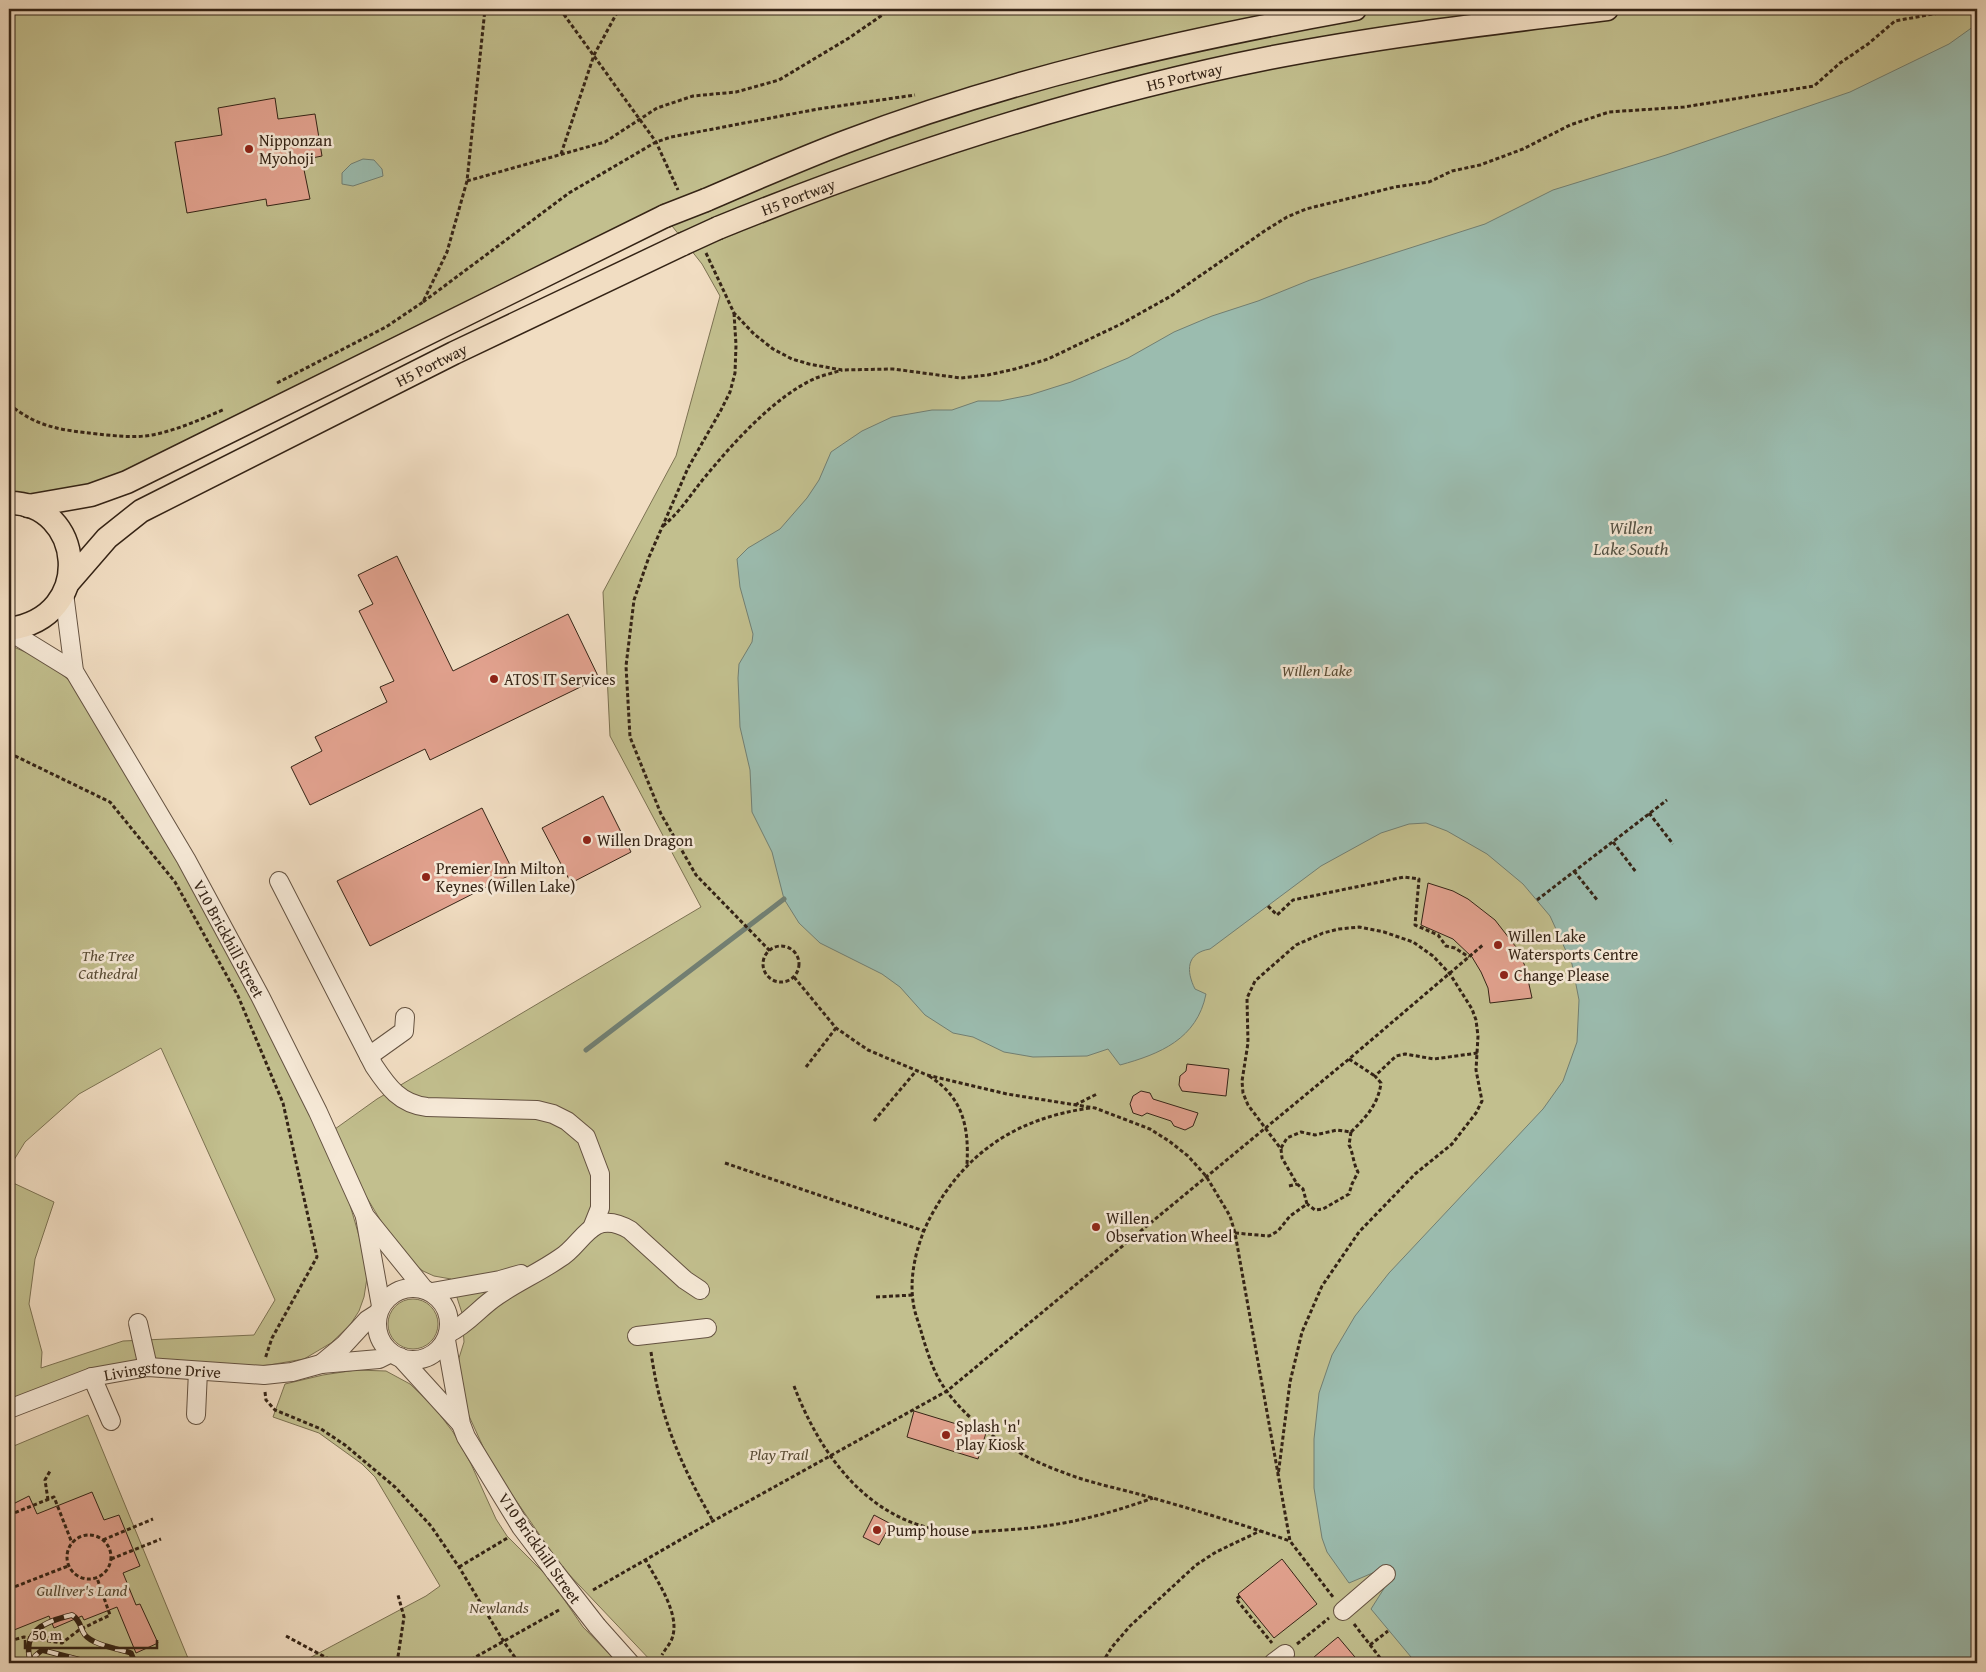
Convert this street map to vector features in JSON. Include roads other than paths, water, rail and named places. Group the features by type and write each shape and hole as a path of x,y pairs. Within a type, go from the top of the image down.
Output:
{"main road":[{"name":"H5 Portway","path":"16,502 92,495 127,482 665,216 846,141 984,96 1059,74 1166,47 1267,25 1355,9"},
{"name":"H5 Portway","path":"9,630 24,627 41,620 54,608 66,588 107,538 141,511 454,353 718,228 808,192 909,155 1065,106 1171,80 1269,58 1368,41 1607,9"},
{"path":"16,502 45,514 59,528 68,545 71,564 66,588"}],"street":[{"name":"V10 Brickhill Street","path":"66,588 74,671 186,859 260,996 318,1112 365,1216 380,1310"},
{"name":"V10 Brickhill Street","path":"9,630 74,671"},
{"path":"279,881 369,1056 386,1084 404,1101 415,1106 537,1110 553,1114 567,1121 586,1137 600,1174 600,1208 592,1228"},
{"path":"369,1056 404,1031 405,1017"},
{"name":"V10 Brickhill Street","path":"365,1216 428,1291"},
{"path":"447,1337 449,1314 439,1298 428,1291 416,1287 400,1290 392,1294 380,1310 377,1331 380,1339 395,1355 410,1360 421,1360 439,1349 447,1337 462,1327 477,1311 496,1296 560,1258 592,1228 604,1223 624,1226 692,1276 700,1290"},
{"path":"428,1291 500,1280 541,1268"},
{"name":"Livingstone Drive","path":"321,1364 344,1345 367,1320 380,1310"},
{"path":"138,1323 148,1367"},
{"path":"643,1335 707,1328"},
{"name":"V10 Brickhill Street","path":"447,1337 461,1424 466,1437 521,1527 596,1626 630,1663"},
{"name":"V10 Brickhill Street","path":"395,1355 461,1424"},
{"name":"Livingstone Drive","path":"9,1409 92,1377 148,1367 264,1375 292,1372 321,1364 378,1359 395,1355"},
{"path":"196,1415 198,1371"},
{"path":"92,1377 111,1421"},
{"path":"1339,1612 1386,1574"}],"water":[{"name":"Willen Lake South","path":"1977,24 1977,1663 1416,1663 1371,1609 1390,1579 1382,1569 1349,1583 1327,1552 1322,1538 1314,1488 1314,1439 1319,1393 1332,1355 1355,1316 1389,1273 1543,1109 1563,1081 1577,1042 1579,1000 1572,964 1550,916 1523,884 1487,854 1447,831 1426,823 1409,824 1381,833 1321,866 1210,949 1196,954 1192,959 1189,969 1195,989 1206,994 1201,1010 1194,1023 1175,1042 1149,1056 1120,1065 1108,1049 1087,1056 1033,1057 1004,1052 973,1037 953,1033 925,1015 900,987 882,974 820,943 799,923 784,899 772,852 752,812 750,770 740,727 739,664 752,642 753,634 740,587 737,559 748,548 780,529 807,498 819,480 831,452 862,431 892,417 932,410 952,410 978,401 1000,401 1030,395 1071,382 1128,358 1174,332 1212,316 1258,301 1310,280 1485,224 1553,190 1666,155 1850,92 1949,44"},
{"path":"363,159 374,160 382,169 383,176 353,186 342,184 342,173 351,164"}],"waterway":[{"path":"586,1050 784,899"}],"railway":[{"path":"31,1663 29,1642 38,1629 54,1620 72,1615 79,1622 85,1635 100,1644 131,1653 135,1663"},
{"path":"34,1663 35,1656 42,1650 92,1663"},
{"path":"50,1663 56,1661 69,1662"}],"place":[{"name":"Nipponzan Myohoji","path":"249,149"},
{"name":"ATOS IT Services","path":"494,679"},
{"name":"Willen Dragon","path":"587,840"},
{"name":"Premier Inn Milton Keynes (Willen Lake)","path":"426,877"},
{"name":"Willen Lake Watersports Centre","path":"1498,945"},
{"name":"Change Please","path":"1504,975"},
{"name":"Willen Observation Wheel","path":"1096,1227"},
{"name":"Splash 'n' Play Kiosk","path":"946,1435"},
{"name":"Pump house","path":"877,1530"}],"park label":[{"name":"Willen Lake","path":"1317,670"},
{"name":"The Tree Cathedral","path":"108,964"},
{"name":"Play Trail","path":"779,1454"},
{"name":"Gulliver's Land","path":"82,1590"},
{"name":"Newlands","path":"499,1607"}]}
